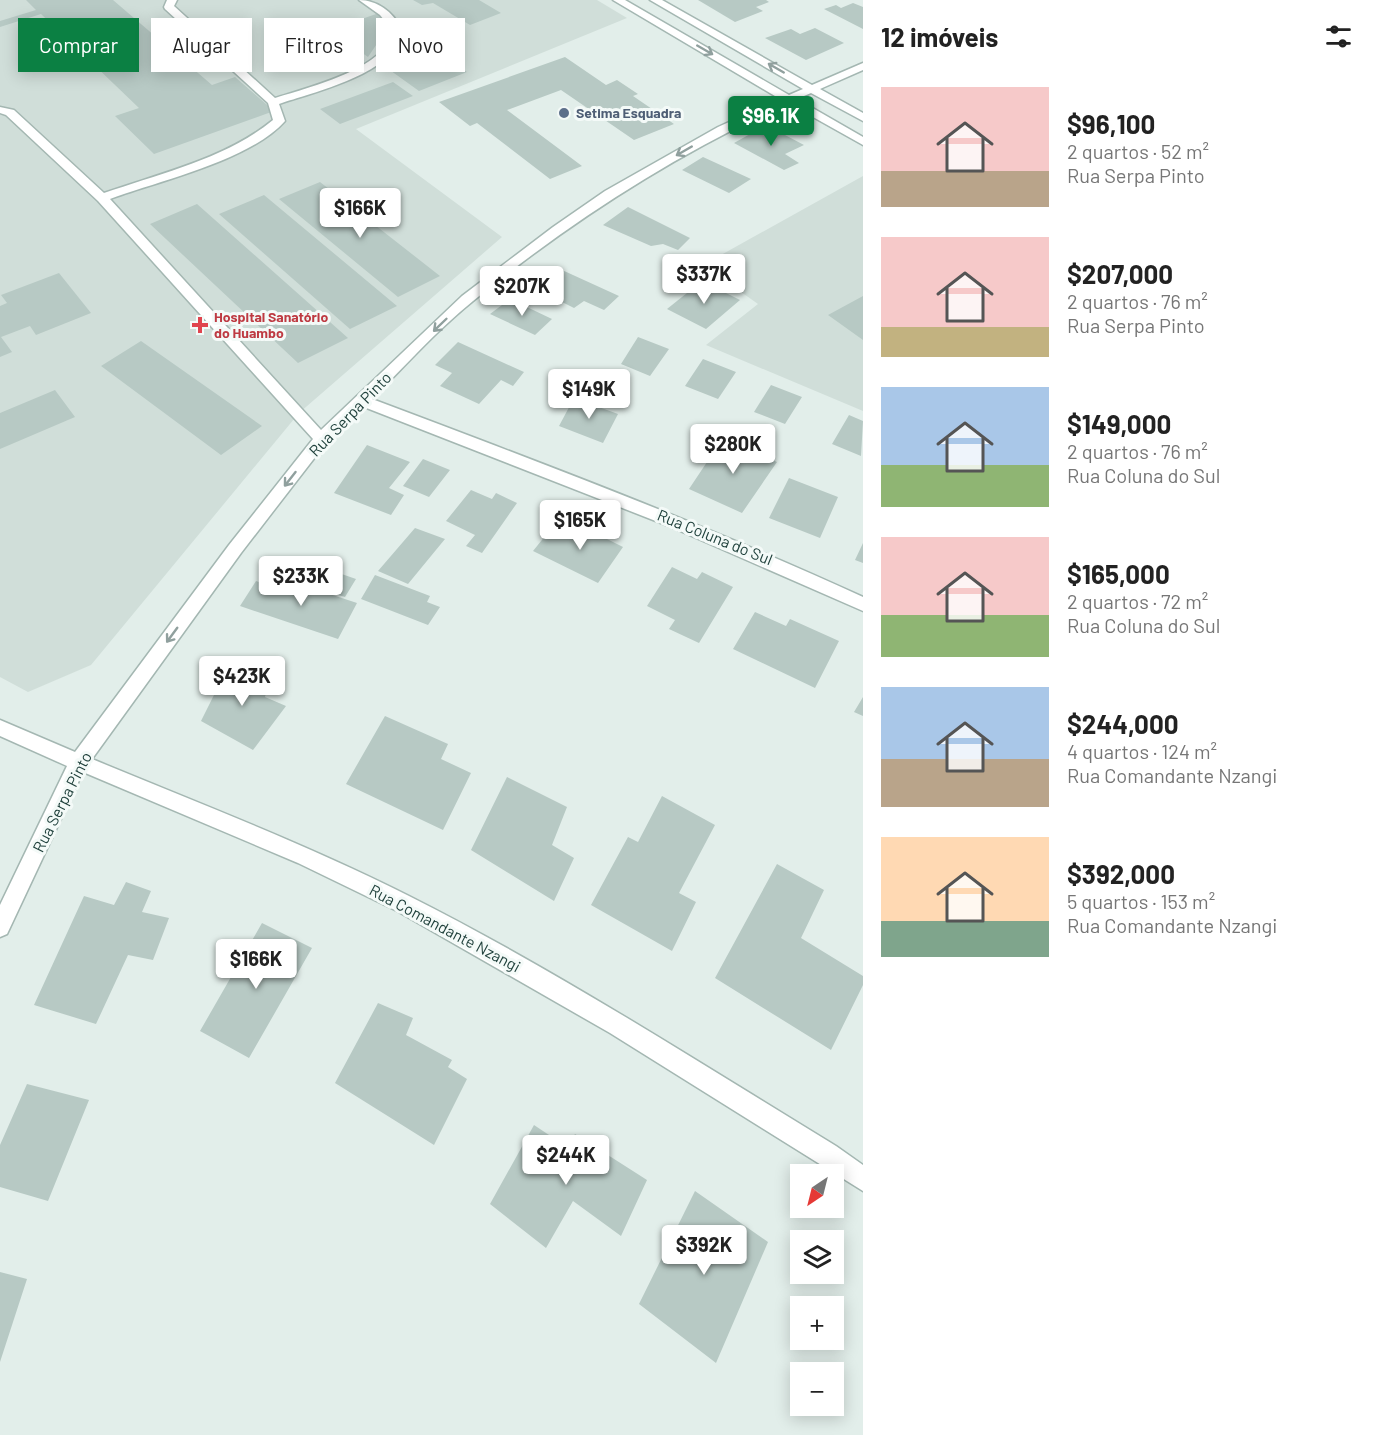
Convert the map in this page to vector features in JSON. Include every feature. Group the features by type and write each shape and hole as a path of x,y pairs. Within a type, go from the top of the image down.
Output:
{"street":[{"path":"102,198 191,166 267,133 279,121 273,102 169,7 172,0"},
{"path":"273,102 361,72 386,55 396,36 395,24 384,13 364,0"},
{"path":"618,0 863,142"},
{"path":"655,0 863,118"},
{"path":"671,30 694,22"},
{"name":"Rua Serpa Pinto","path":"0,927 78,763 235,549 321,439 467,299 557,230 609,194 722,129 863,66"},
{"path":"0,110 10,112 102,198 321,439"},
{"name":"Rua Coluna do Sul","path":"362,400 677,522 780,564 863,604"},
{"name":"Rua Comandante Nzangi","path":"0,728 78,763 284,847 403,903 545,983 828,1154 863,1179"}],"shaded area":[{"name":"Hospital Sanatório do Huambo","path":"0,0 597,0 627,18 356,129 502,237 299,413 91,665 28,692 0,677"},
{"path":"863,176 863,411 706,345 758,304 703,265"}],"building":[{"path":"26,0 113,0 134,18 45,18 41,14 18,18 18,21 0,27 0,21 36,10"},
{"path":"413,0 479,0 501,13 470,25 465,22 465,18 458,18 433,3 422,5"},
{"path":"698,0 766,0 769,2 756,7 763,11 735,22"},
{"path":"853,3 863,7 863,29 824,9 836,5 841,8"},
{"path":"379,13 385,18 376,18 376,45 368,57 364,54 364,18"},
{"path":"139,22 151,33 151,72 197,72 212,85 235,77 274,111 154,154 115,116 139,108 101,72 139,72"},
{"path":"815,28 844,43 806,60 765,38 791,29 800,34"},
{"path":"565,57 606,85 617,80 638,94 633,96 674,124 634,140 561,90 507,110 582,166 550,179 477,123 470,126 439,102"},
{"path":"393,72 467,72 419,91"},
{"path":"393,82 413,96 340,124 320,109"},
{"path":"766,125 804,145 785,154 799,163 784,170 734,143"},
{"path":"703,157 751,179 729,193 682,170"},
{"path":"320,182 440,276 398,297 279,199"},
{"path":"264,195 397,306 350,329 219,214"},
{"path":"197,204 348,338 298,363 150,224"},
{"path":"628,207 690,238 678,250 663,244 651,246 603,225"},
{"path":"562,270 619,296 604,310 584,301 574,308 540,291"},
{"path":"59,273 91,313 36,335 30,326 1,337 12,352 0,357 0,306 7,303 1,295"},
{"path":"702,281 740,300 706,329 667,309"},
{"path":"863,296 863,340 828,315"},
{"path":"510,299 552,319 535,335 490,314"},
{"path":"638,337 669,349 650,376 621,364"},
{"path":"141,341 262,426 221,455 101,366"},
{"path":"458,342 524,372 513,386 501,380 479,404 440,386 452,373 435,365"},
{"path":"703,359 736,372 718,399 685,386"},
{"path":"771,385 802,397 785,424 754,412"},
{"path":"55,390 75,417 0,449 0,413"},
{"path":"574,398 618,414 603,443 559,426"},
{"path":"849,415 863,421 861,456 832,444"},
{"path":"723,438 777,462 742,513 689,489"},
{"path":"367,445 410,462 389,488 404,495 391,515 334,493"},
{"path":"423,459 450,470 429,497 403,486"},
{"path":"789,478 838,497 820,538 769,518"},
{"path":"471,490 492,499 496,493 517,503 482,553 466,546 475,535 446,521"},
{"path":"554,525 574,535 581,526 623,547 598,583 533,551"},
{"path":"415,528 445,539 408,584 378,571"},
{"path":"863,543 863,563 855,560"},
{"path":"310,563 356,579 345,597 298,583"},
{"path":"672,567 697,579 702,572 733,587 699,643 669,629 675,620 647,606"},
{"path":"375,575 430,596 427,602 440,607 428,625 361,599"},
{"path":"281,578 357,603 338,639 240,606 256,581 276,588"},
{"path":"755,612 786,626 790,619 839,641 815,688 733,649"},
{"path":"230,663 269,681 265,697 286,706 253,750 201,721"},
{"path":"863,697 863,716 854,712"},
{"path":"385,716 448,744 441,759 471,773 443,830 346,784"},
{"path":"507,777 567,807 552,845 574,858 554,901 471,850"},
{"path":"662,796 715,825 679,893 696,902 672,951 591,905 628,837 638,842"},
{"path":"777,864 824,890 801,938 863,976 863,985 831,1050 715,978"},
{"path":"126,882 151,891 142,912 169,918 153,960 128,955 96,1024 34,1005 84,896 114,905"},
{"path":"262,923 312,948 249,1058 200,1031"},
{"path":"378,1003 413,1018 406,1035 452,1060 448,1067 467,1079 434,1145 335,1083"},
{"path":"27,1084 89,1100 48,1201 0,1187 0,1145"},
{"path":"534,1125 567,1147 575,1134 647,1180 621,1236 573,1201 546,1248 490,1204"},
{"path":"695,1191 768,1242 716,1363 639,1304"},
{"path":"0,1272 27,1279 0,1362"}],"place":[{"name":"Setima Esquadra","path":"564,113"},
{"name":"Hospital Sanatório do Huambo","path":"200,325"}]}
